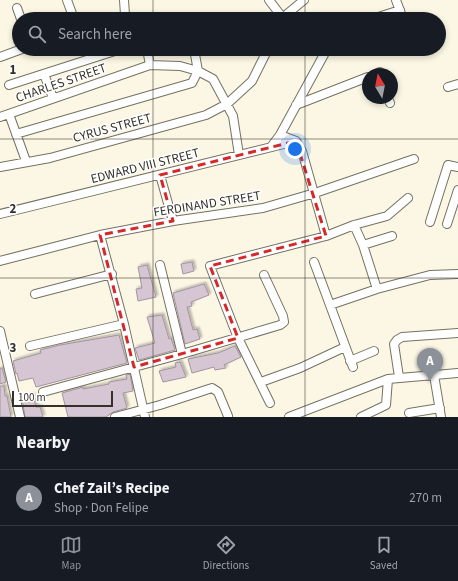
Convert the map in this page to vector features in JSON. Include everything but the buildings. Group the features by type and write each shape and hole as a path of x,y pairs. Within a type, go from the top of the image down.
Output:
{"street":[{"path":"67,0 71,12"},
{"path":"124,0 125,12"},
{"path":"269,0 278,12"},
{"path":"289,12 304,0"},
{"path":"394,12 400,10 396,0"},
{"path":"17,8 18,12"},
{"path":"0,57 12,53"},
{"path":"9,85 99,56"},
{"path":"148,56 150,65"},
{"path":"16,134 192,83 198,71 195,56"},
{"name":"CYRUS STREET","path":"0,166 50,158 206,115 228,104 252,82 265,56"},
{"path":"271,147 280,135 323,56"},
{"name":"CHARLES STREET","path":"0,117 150,65 180,66 198,71 213,79 228,104 233,116 239,155"},
{"path":"44,74 53,98"},
{"path":"296,105 362,79"},
{"path":"448,88 458,84"},
{"path":"9,114 26,161"},
{"path":"280,135 296,141 302,151 326,236"},
{"name":"EDWARD VIII STREET","path":"0,214 296,141"},
{"name":"FERDINAND STREET","path":"0,261 100,235 172,221 264,208 315,193 414,159"},
{"path":"430,222 448,165 458,167"},
{"path":"160,175 172,221"},
{"path":"447,224 458,190"},
{"path":"270,403 261,382 238,338 210,266 326,236 354,225 387,216 408,198"},
{"path":"354,225 363,245 377,289"},
{"path":"100,235 112,274 144,413"},
{"path":"363,245 392,236"},
{"path":"314,262 351,364 374,351"},
{"path":"160,265 182,354"},
{"path":"35,294 112,274"},
{"path":"330,305 377,289 430,275 458,274"},
{"path":"43,392 182,354 280,325 284,322 283,316 264,275"},
{"path":"30,346 124,324"},
{"path":"0,331 2,350 20,417"},
{"path":"399,377 394,344 397,340 402,337 458,333"},
{"path":"261,382 300,368 345,347"},
{"path":"289,417 399,377 458,373"},
{"path":"434,375 441,417"},
{"path":"361,417 386,405 388,380"},
{"path":"114,417 144,413 160,405 212,388 218,392 228,416"},
{"path":"409,413 440,408"}],"highlighted area":[{"path":"296,141 326,236 210,266 238,338 134,367 100,235 173,221 160,175"}],"place":[{"name":"Chef Zail’s Recipe","path":"430,381"}]}
